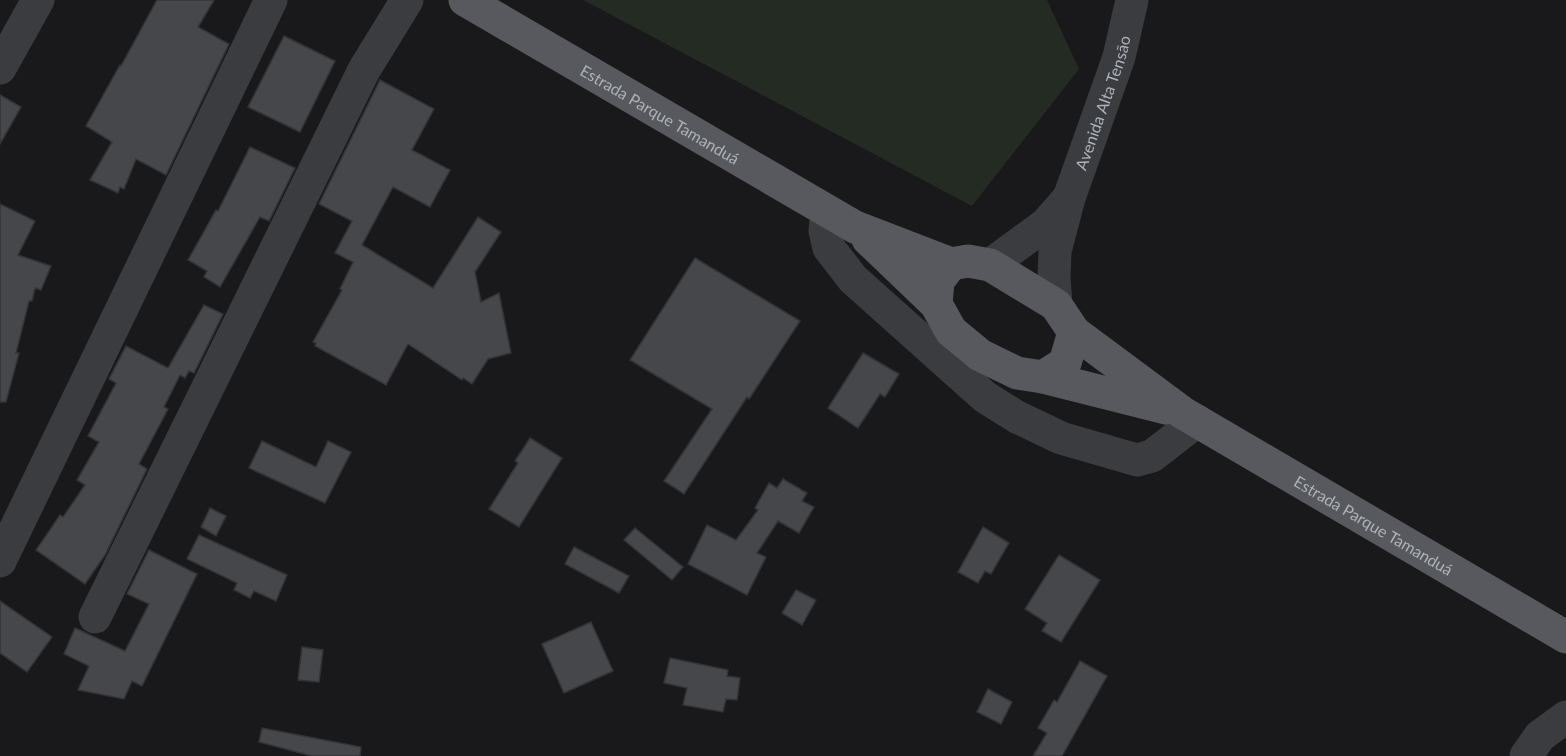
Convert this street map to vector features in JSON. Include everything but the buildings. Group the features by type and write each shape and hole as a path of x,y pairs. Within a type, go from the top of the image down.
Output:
{"main road":[{"name":"Estrada Parque Tamanduá","path":"465,0 855,227 951,264"},
{"name":"Estrada Parque Tamanduá","path":"855,227 936,304 951,330 980,354 1017,373 1043,377 1190,417"},
{"path":"936,304 938,281 951,264 968,261 990,265 1056,305 1074,332 1065,363 1043,377"},
{"name":"Estrada Parque Tamanduá","path":"1074,332 1190,417 1566,637"}],"street":[{"path":"0,68 38,0"},
{"path":"0,561 271,0"},
{"path":"95,617 364,70 407,0"},
{"name":"Avenida Alta Tensāo","path":"1056,305 1055,250 1069,198 1119,57 1131,2"},
{"name":"Avenida Alta Tensāo","path":"990,265 1046,224 1069,198"},
{"path":"827,211 825,231 829,248 853,279 985,397 1017,417 1061,438 1137,460 1152,456 1190,417"},
{"path":"1526,756 1540,736 1566,717"}],"shaded area":[{"path":"583,0 1047,0 1079,69 972,206"}]}
